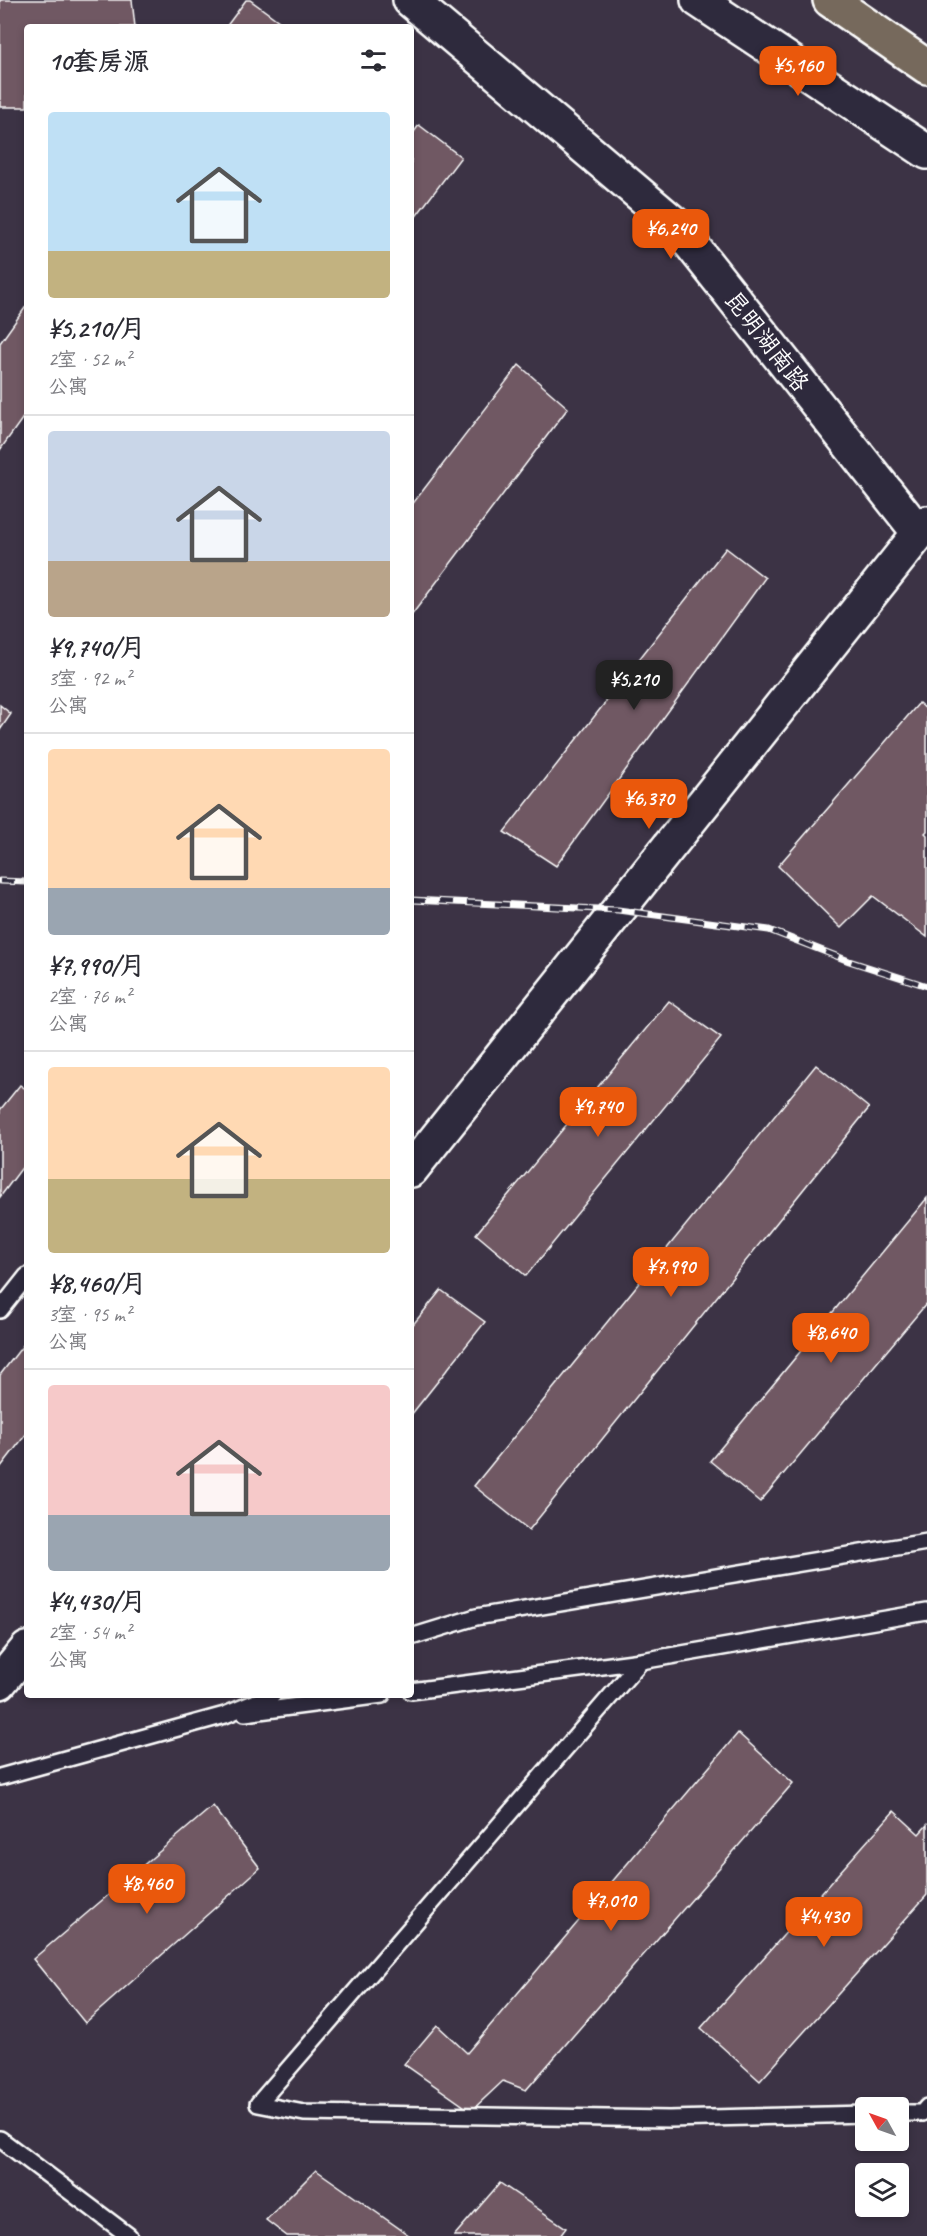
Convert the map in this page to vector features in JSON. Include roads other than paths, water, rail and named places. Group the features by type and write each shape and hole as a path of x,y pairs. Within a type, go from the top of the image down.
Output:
{"highway":[{"path":"830,0 927,67"}],"street":[{"name":"昆明湖南路","path":"410,0 675,224 923,528"},
{"path":"698,0 927,152"},
{"path":"414,1166 923,528"},
{"path":"0,1682 24,1653"}],"lane":[{"path":"0,1310 24,1280"},
{"path":"414,1636 476,1617 927,1542"},
{"path":"414,1691 641,1661 927,1612"},
{"path":"641,1661 258,2104 304,2113 657,2119 855,2114"},
{"path":"0,1777 225,1715 266,1698"},
{"path":"225,1715 358,1698"},
{"path":"909,2113 922,2113 927,2107"},
{"path":"0,2139 129,2236"}],"railway":[{"path":"0,881 24,882"},
{"path":"414,900 618,910 769,930 849,961 927,986"}]}
